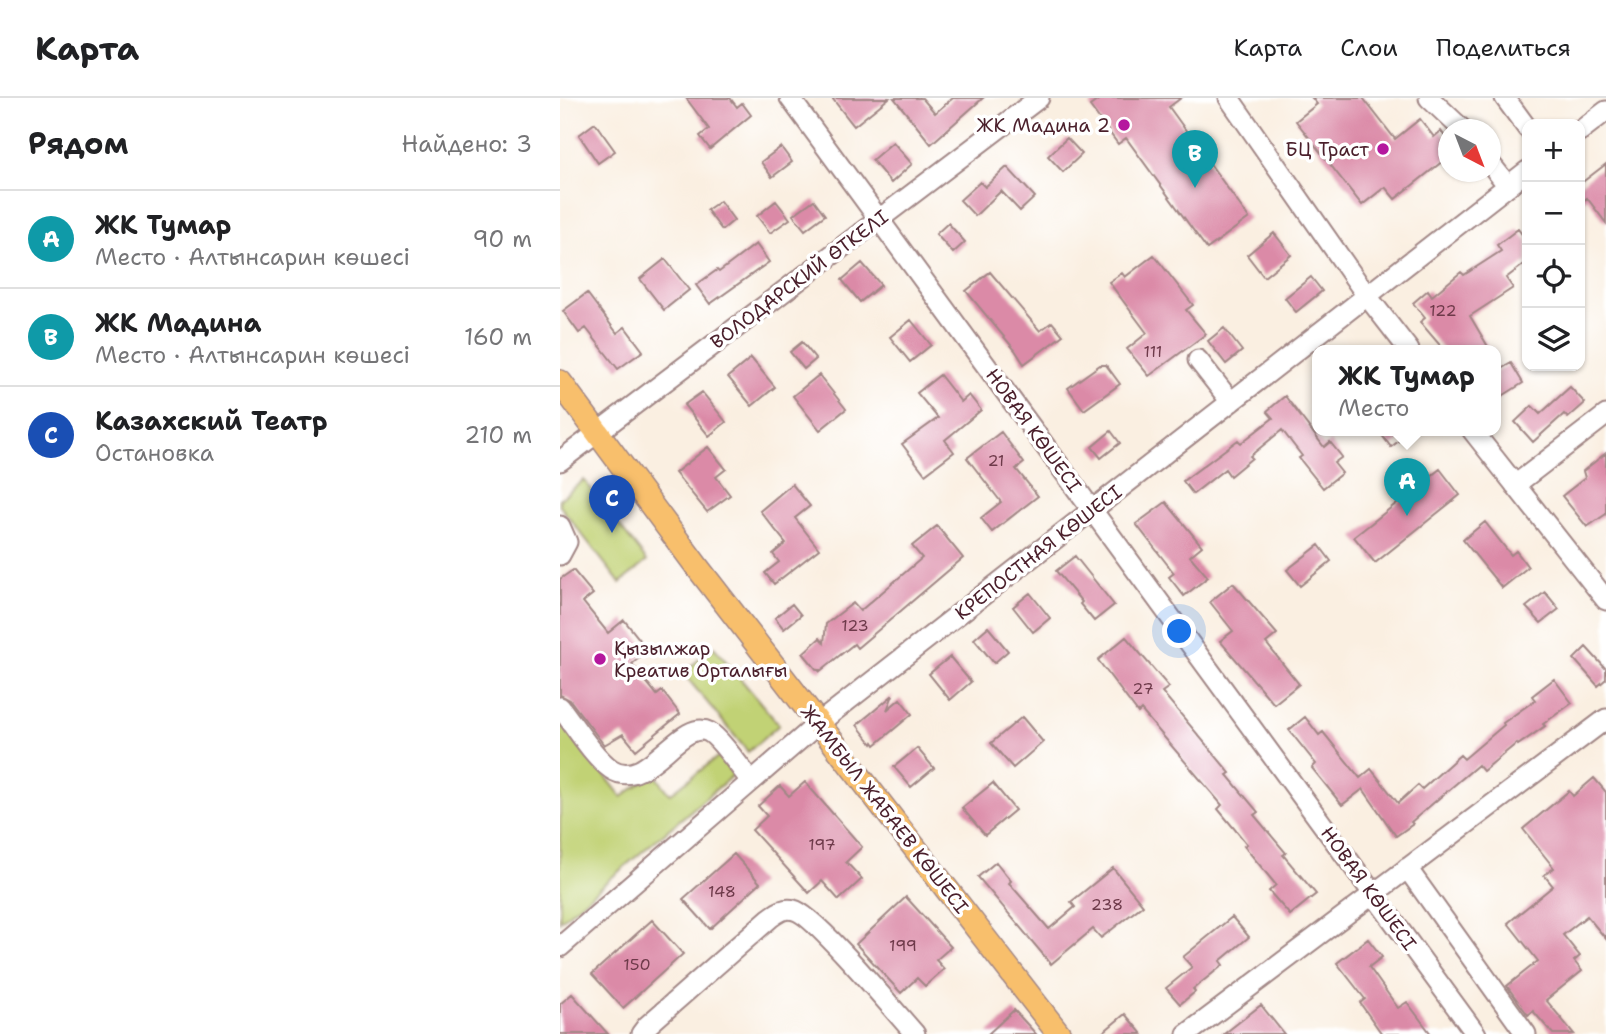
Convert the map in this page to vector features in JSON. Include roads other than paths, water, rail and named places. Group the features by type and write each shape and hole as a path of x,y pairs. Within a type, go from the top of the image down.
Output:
{"main road":[{"name":"ЖАМБЫЛ ЖАБАЕВ КӨШЕСІ","path":"560,382 818,723 1059,1034"}],"street":[{"name":"НОВАЯ КӨШЕСІ","path":"790,98 1476,1034"},
{"name":"ВОЛОДАРСКИЙ ӨТКЕЛІ","path":"560,461 1039,98"},
{"path":"1228,98 1367,296 1405,345"},
{"path":"1429,98 1451,119"},
{"path":"1505,98 1522,121"},
{"path":"1585,127 1606,111"},
{"name":"КРЕПОСТНАЯ КӨШЕСІ","path":"560,947 818,723 1522,175"},
{"path":"1501,177 1508,186"},
{"path":"1198,360 1231,402"},
{"path":"1515,485 1606,415"},
{"path":"1477,436 1606,600"},
{"path":"560,526 567,542 560,555"},
{"path":"560,706 601,759 620,773 632,773 642,769 691,733 704,730 713,735 751,781"},
{"path":"1187,1034 1606,719"},
{"path":"1407,868 1526,1034"},
{"path":"641,1034 769,918 780,911 792,909 801,912 823,932 915,1034"}],"place":[{"name":"ЖК Мадина 2","path":"1124,125"},
{"name":"БЦ Траст","path":"1383,149"},
{"name":"ЖК Мадина","path":"1195,188"},
{"name":"ЖК Тумар","path":"1407,516"},
{"name":"Казахский Театр","path":"612,533"},
{"name":"Қызылжар Креатив Орталығы","path":"600,659"}]}
